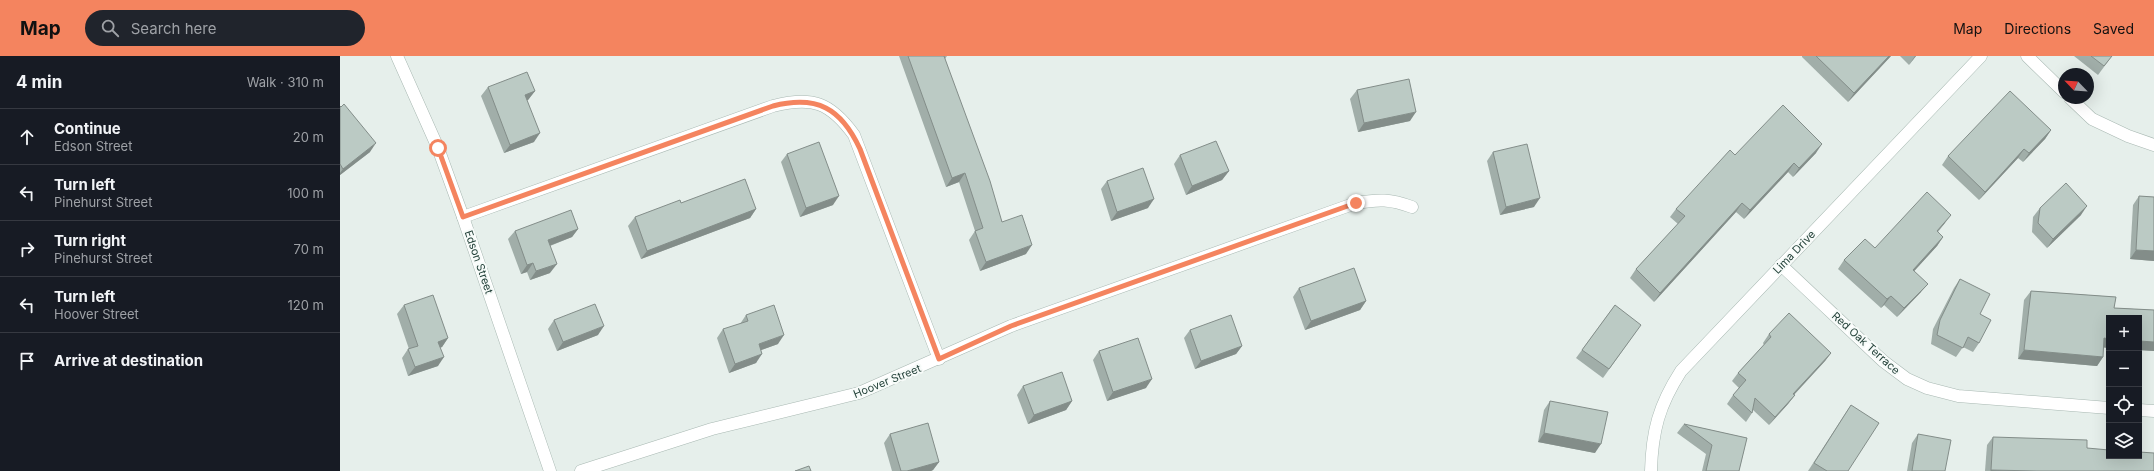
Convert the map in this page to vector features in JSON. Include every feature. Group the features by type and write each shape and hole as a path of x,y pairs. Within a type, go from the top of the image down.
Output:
{"street":[{"name":"Edson Street","path":"397,56 438,148 550,471"},
{"name":"Lima Drive","path":"1651,471 1654,432 1660,408 1670,388 1695,356 1981,56"},
{"path":"2027,56 2058,86"},
{"path":"463,217 773,106 797,101 812,102 826,106 836,113 854,135 939,359"},
{"path":"2076,104 2092,119 2128,136 2154,145"},
{"name":"Hoover Street","path":"581,471 712,429 859,393 1011,326 1356,203 1376,199 1394,200 1412,207"},
{"name":"Red Oak Terrace","path":"1781,265 1883,361 1907,379 1926,388 1958,396 2106,408"},
{"path":"2142,410 2154,411"}],"building":[{"path":"908,56 944,56 990,181 1002,222 1022,215 1032,245 986,262 975,231 983,228 965,173 952,178"},
{"path":"1816,56 1889,56 1854,93"},
{"path":"2091,56 2112,56 2104,66"},
{"path":"527,72 535,91 525,95 540,133 510,145 488,87"},
{"path":"1409,79 1416,112 1364,123 1357,90"},
{"path":"2010,91 2051,130 2029,153 2024,149 1985,192 1948,156"},
{"path":"344,104 376,143 343,169 340,164 340,106 341,107"},
{"path":"1783,105 1822,144 1799,168 1794,163 1750,210 1742,203 1660,293 1636,269 1685,216 1676,209 1730,150 1735,155"},
{"path":"1216,141 1229,171 1192,186 1180,155"},
{"path":"819,142 839,196 806,208 787,154"},
{"path":"1527,144 1540,198 1506,207 1493,152"},
{"path":"1143,168 1154,199 1117,212 1107,181"},
{"path":"745,179 756,209 647,251 635,217 680,200 681,203"},
{"path":"2066,183 2087,206 2053,239 2038,223 2040,208"},
{"path":"1927,192 1951,215 1937,231 1943,237 1913,270 1928,284 1904,308 1891,296 1887,299 1844,260 1865,239 1875,248"},
{"path":"2139,196 2154,197 2154,251 2136,250"},
{"path":"571,210 578,229 548,240 557,264 536,271 533,263 527,265 515,231"},
{"path":"1354,268 1366,301 1311,321 1299,288"},
{"path":"1960,279 1990,294 1980,314 1991,320 1979,343 1968,337 1963,348 1937,335 1940,320"},
{"path":"2031,291 2116,297 2114,308 2154,310 2154,342 2142,341 2142,315 2106,315 2106,338 2104,338 2103,357 2024,350"},
{"path":"433,295 448,338 438,342 444,357 415,367 408,349 418,346 404,305"},
{"path":"595,304 604,326 563,342 554,320"},
{"path":"774,305 784,335 759,344 762,354 735,364 723,329 748,321 746,315"},
{"path":"1615,305 1641,325 1609,369 1582,350"},
{"path":"1789,313 1831,353 1793,394 1795,395 1775,417 1755,398 1752,413 1733,395 1746,380 1738,373 1771,337 1769,334"},
{"path":"1231,315 1242,346 1201,361 1190,330"},
{"path":"1138,338 1152,379 1113,392 1099,351"},
{"path":"1062,372 1072,401 1034,415 1023,386"},
{"path":"1550,401 1608,412 1601,444 1544,433"},
{"path":"1851,405 1879,423 1848,471 1827,471 1814,463"},
{"path":"928,423 939,462 907,471 901,471 890,434"},
{"path":"1684,424 1747,438 1739,471 1706,471 1712,445"},
{"path":"1918,434 1951,440 1945,471 1912,471"},
{"path":"1993,437 2087,440 2087,448 2106,450 2106,459 2142,459 2142,452 2154,453 2154,471 1991,470"},
{"path":"809,466 811,471 795,471"}],"route":[{"path":"438,148 463,217 773,106 797,101 812,102 826,106 836,113 854,135 939,359 1011,326 1356,203"}]}
